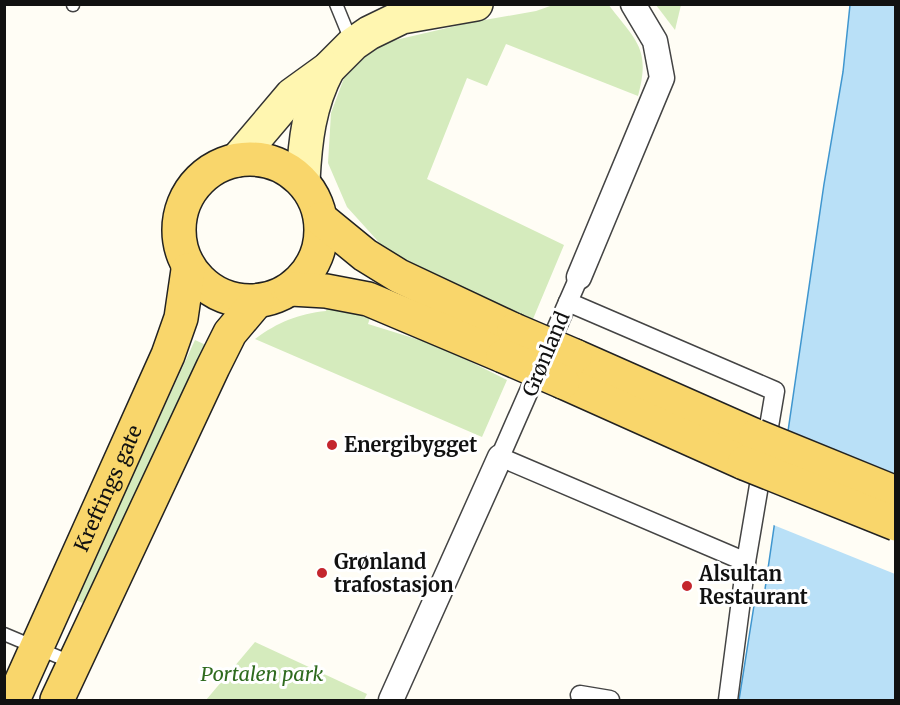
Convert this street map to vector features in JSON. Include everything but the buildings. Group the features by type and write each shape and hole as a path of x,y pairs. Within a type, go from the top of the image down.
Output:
{"main road":[{"path":"237,160 292,95 328,69 353,44 384,23 402,17 476,4"},
{"path":"303,181 309,120 316,92 328,69"},
{"path":"291,289 310,268 318,248 321,219 313,196 303,181 287,169 267,161 237,160 215,168 197,183 185,203 180,226 188,270 217,294 235,300 257,301 291,289 326,291 368,299 508,343 750,449 896,524"},
{"path":"321,219 365,255 438,297 508,343"},
{"name":"Kreftings gate","path":"13,700 168,355 181,318 188,270"},
{"path":"57,700 230,333 257,301"},
{"path":"750,449 896,493"}],"street":[{"name":"Grønland","path":"391,700 579,278 662,78 655,41 633,4"},
{"path":"568,302 775,391 746,562 728,700"},
{"path":"500,458 746,562"},
{"path":"580,695 610,700"}],"lane":[{"path":"336,4 353,44"},
{"path":"4,634 74,663"}],"green space":[{"path":"608,4 633,37 642,56 642,80 638,96 506,44 487,86 467,78 427,179 564,245 533,319 475,295 385,249 347,207 328,163 331,113 344,78 378,44 473,22 536,11 553,5"},
{"path":"656,5 681,5 675,30"},
{"path":"328,305 371,315 368,324 439,346 507,380 482,437 255,339 289,320 306,314 326,311"},
{"path":"195,340 208,346 89,606 76,600"},
{"name":"Portalen park","path":"255,642 367,694 364,700 206,700"}],"water":[{"path":"850,5 895,5 895,700 739,700 756,593 764,596 824,184 843,72"}],"pier":[{"path":"784,432 895,477 895,574 771,524"}],"place":[{"name":"Energibygget","path":"332,445"},
{"name":"Grønland trafostasjon","path":"322,573"},
{"name":"Alsultan Restaurant","path":"687,586"}]}
